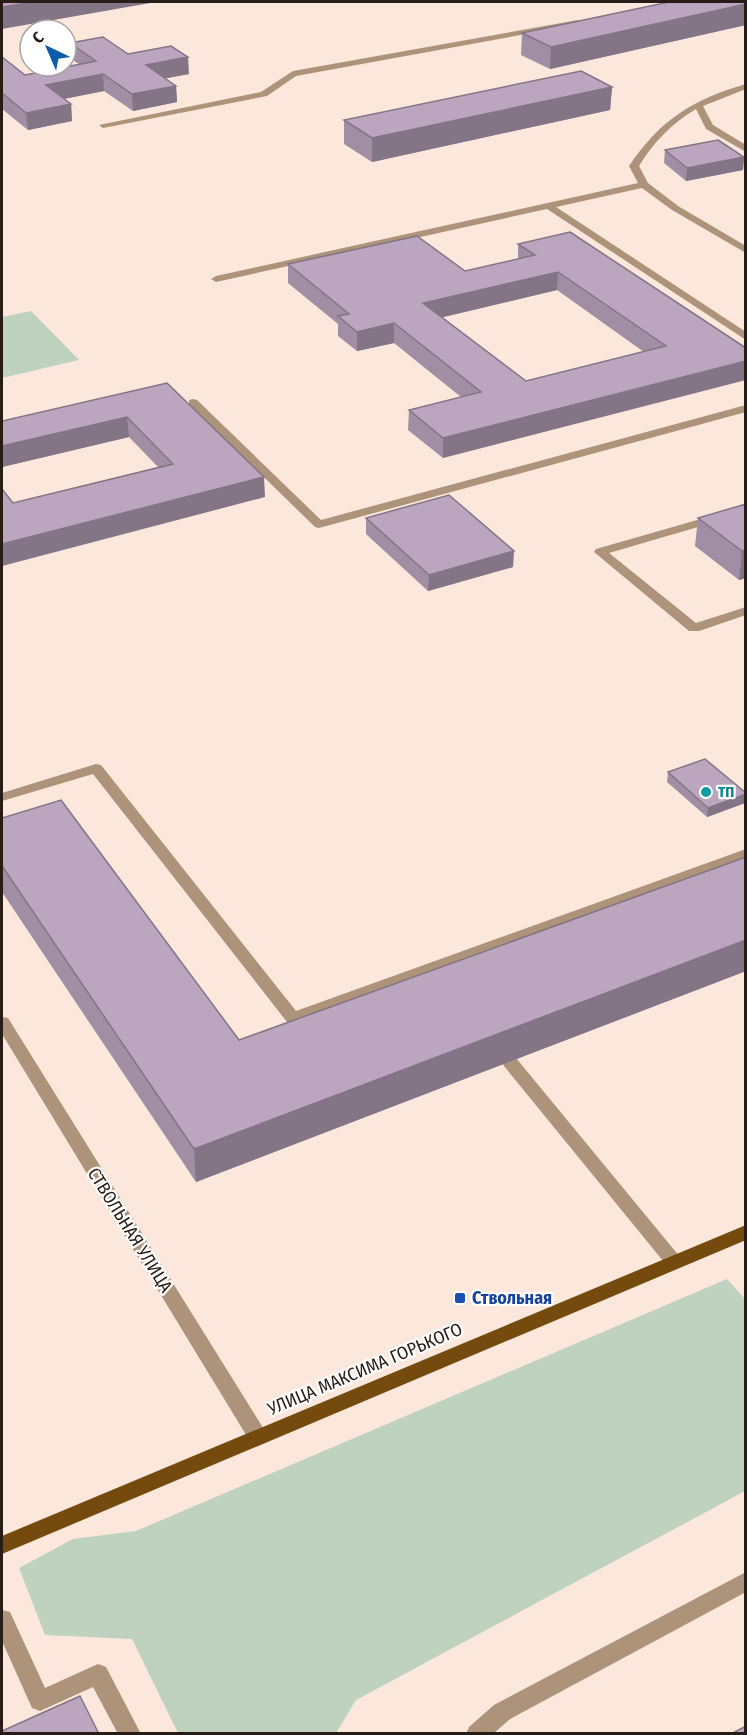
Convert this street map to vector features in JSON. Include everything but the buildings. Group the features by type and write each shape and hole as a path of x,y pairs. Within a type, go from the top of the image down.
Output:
{"main road":[{"name":"УЛИЦА МАКСИМА ГОРЬКОГО","path":"2,1545 746,1232"}],"street":[{"path":"103,125 264,94 293,74 583,21"},
{"path":"746,86 698,104 668,122 646,146 634,166 644,185 675,208 746,250"},
{"path":"698,104 709,127 746,149"},
{"path":"216,279 644,185"},
{"path":"548,206 746,337"},
{"path":"193,402 319,524 746,408"},
{"path":"746,509 600,552 694,628 746,611"},
{"path":"2,797 96,768 293,1018 746,853"},
{"path":"430,968 442,981"},
{"name":"СТВОЛЬНАЯ УЛИЦА","path":"2,1022 258,1437"},
{"path":"510,1062 674,1262"},
{"path":"477,1734 502,1713 746,1581"},
{"path":"2,1619 40,1701 98,1674 130,1734"}],"green space":[{"path":"31,311 79,360 2,378 2,317"},
{"path":"727,1279 745,1299 745,1491 356,1700 336,1733 178,1733 132,1639 45,1635 19,1568 73,1539 136,1531"}],"place":[{"name":"ТП","path":"706,792"},
{"name":"Ствольная","path":"460,1298"}]}
